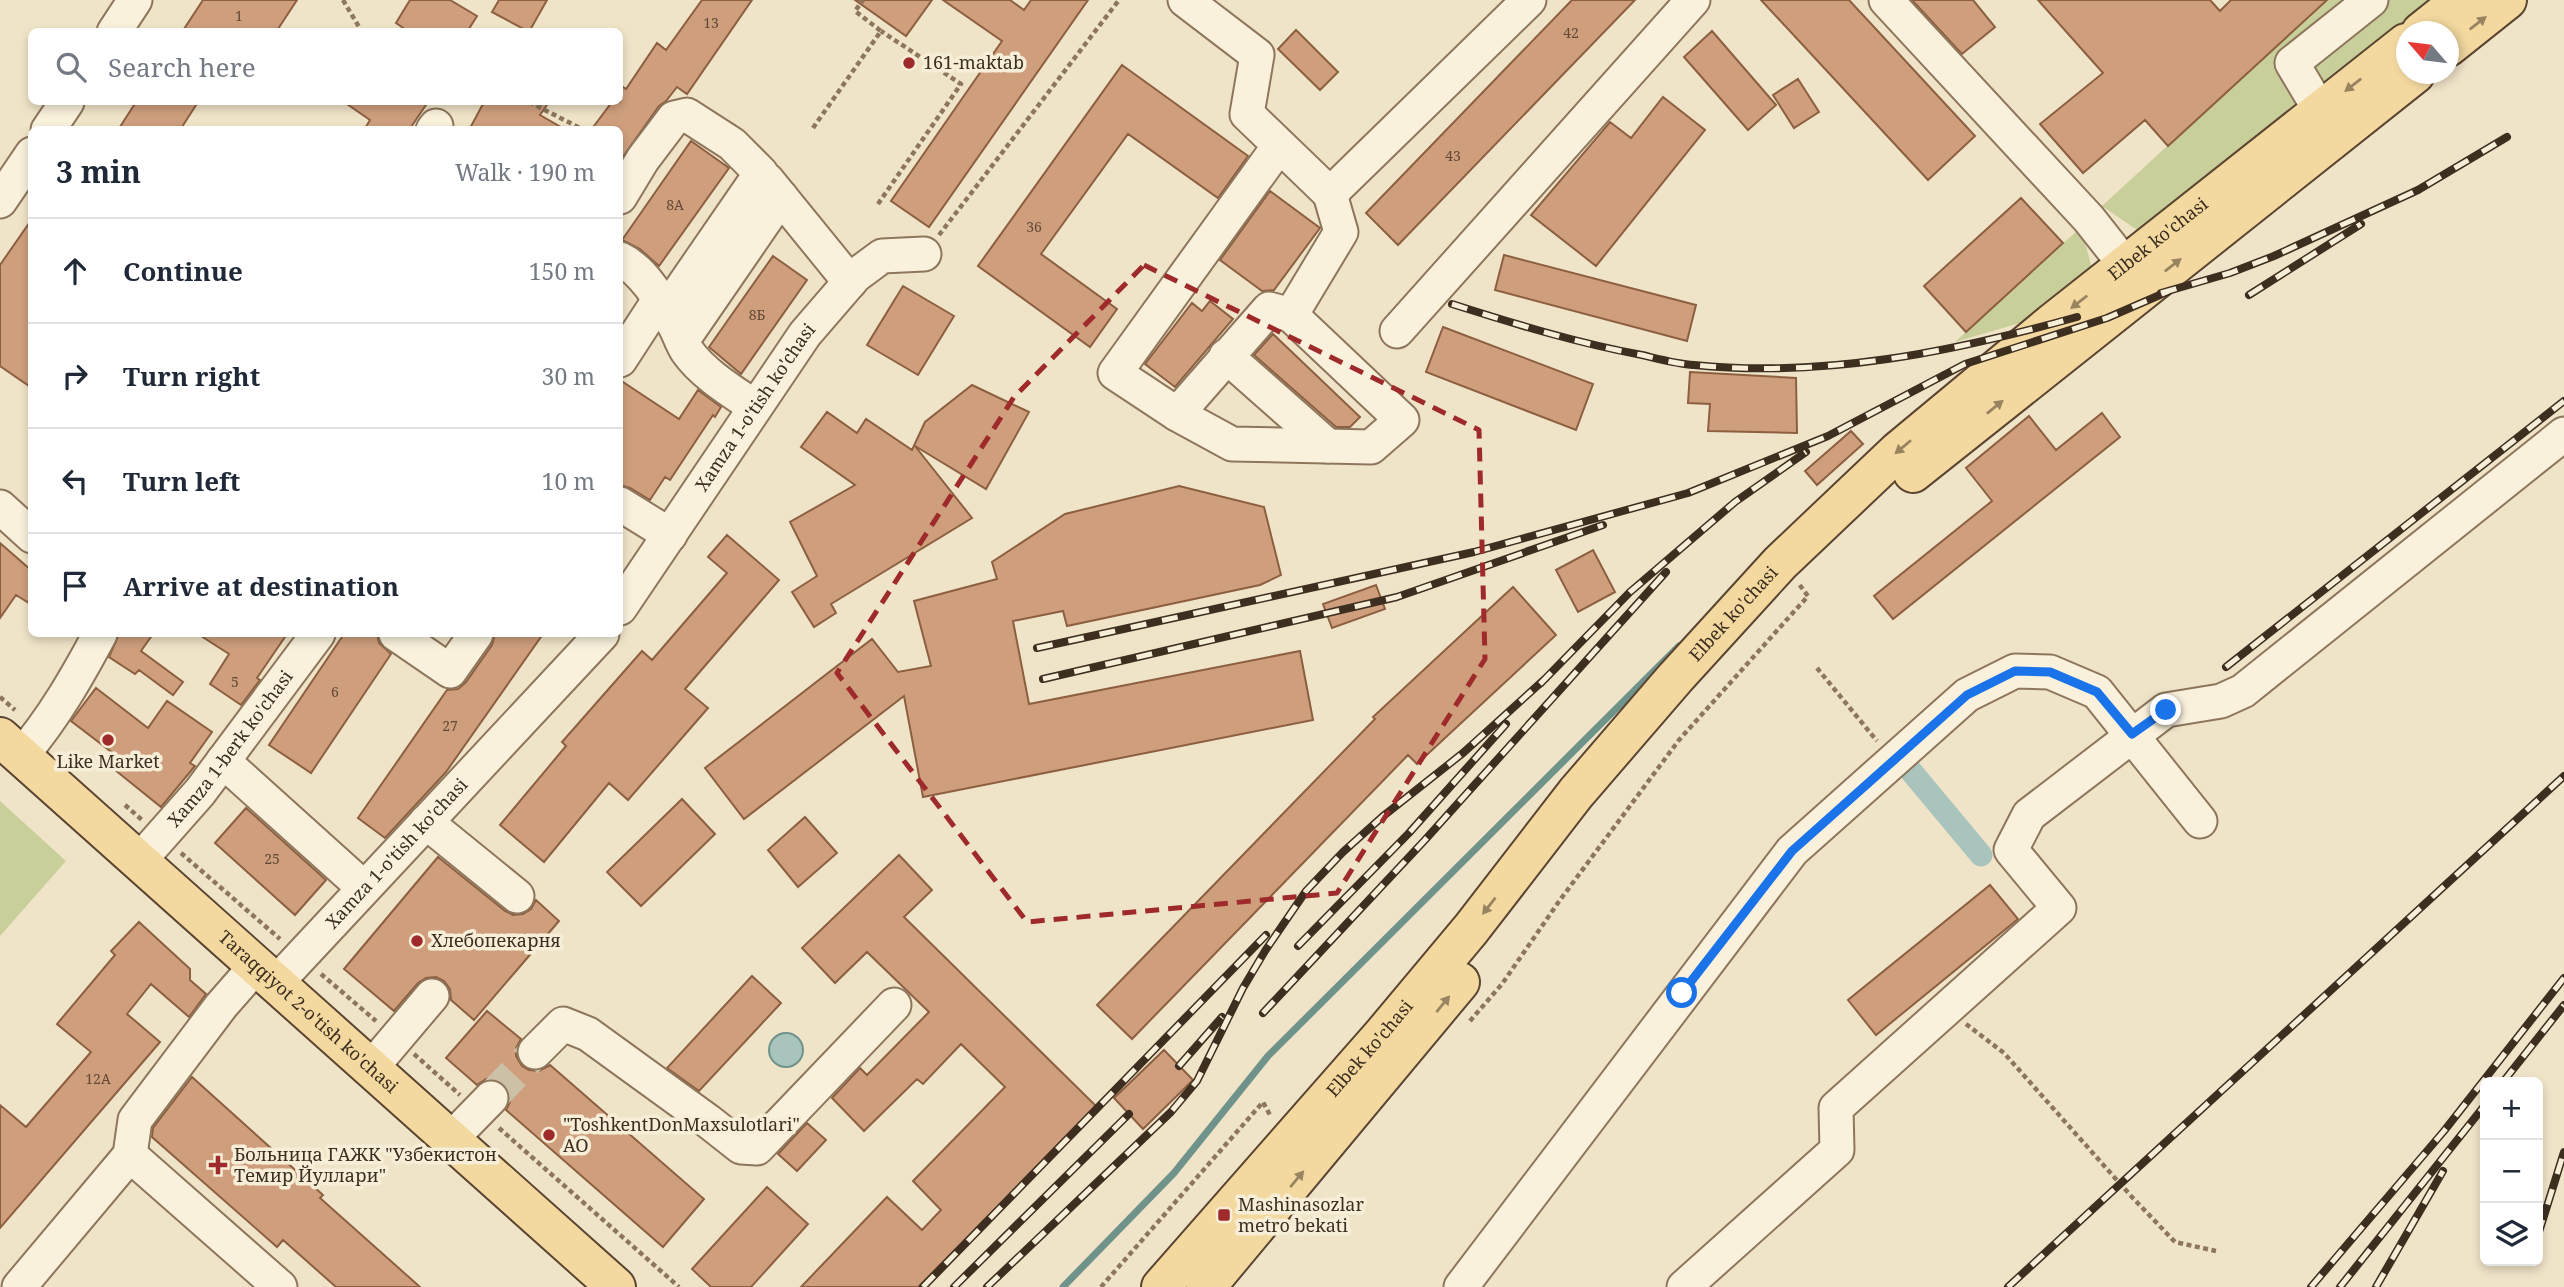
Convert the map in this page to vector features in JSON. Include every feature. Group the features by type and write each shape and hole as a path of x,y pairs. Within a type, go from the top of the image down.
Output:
{"main road":[{"path":"2435,21 2461,0"},
{"path":"2459,38 2507,0"},
{"name":"Elbek ko'chasi","path":"1161,1287 1436,971 1585,783 1676,677 1780,563 1898,451 2126,265 2396,51"},
{"name":"Elbek ko'chasi","path":"1206,1287 1477,962 1591,811 1691,695 1796,581 1918,469 2402,84"},
{"name":"Taraqqiyot 2-o'tish ko'chasi","path":"21,742 150,849 278,968 371,1068 616,1287"}],"street":[{"path":"117,28 135,0"},
{"path":"1185,0 1257,55 1247,114 1330,194 1341,232 1291,315"},
{"path":"1330,194 1529,0"},
{"path":"1397,331 1693,0"},
{"path":"1886,0 2089,219 2126,265"},
{"path":"2320,110 2292,63 2371,0"},
{"path":"51,126 65,105"},
{"path":"623,192 643,159 674,118 687,115 732,144 771,185 850,282"},
{"path":"1177,414 1269,309 1291,315 1402,421 1371,447 1232,444 1177,414 1115,373 1279,146"},
{"path":"0,201 28,160"},
{"path":"623,356 662,305 771,185"},
{"path":"682,341 771,185"},
{"name":"Xamza 1-o'tish ko'chasi","path":"625,589 670,535 805,334 850,282 882,256 924,254"},
{"path":"623,260 630,264 662,305 687,351 708,372 755,407"},
{"path":"1226,356 1328,446"},
{"path":"1684,1287 1837,1150 1836,1108 2059,908 2011,850 2029,815 2166,710 2221,702 2243,691 2564,434"},
{"path":"623,506 670,535"},
{"path":"21,742 81,670 98,637"},
{"name":"Xamza 1-berk ko'chasi","path":"150,849 223,761 316,637"},
{"path":"400,637 450,671 474,637"},
{"name":"Xamza 1-o'tish ko'chasi","path":"130,1155 135,1120 221,1006 278,968 364,888 599,637"},
{"path":"1461,1287 1792,851 1967,695 2015,671 2050,672 2097,692 2200,821"},
{"path":"223,761 364,888"},
{"path":"426,822 517,896"},
{"path":"371,1068 432,996"},
{"path":"535,1052 563,1024 588,1034 740,1147 757,1148 894,1005"},
{"path":"451,1139 485,1104"},
{"path":"19,1287 130,1155 280,1287"}],"path":[{"path":"343,0 360,28"},
{"path":"863,0 855,11 961,84 878,204"},
{"path":"924,254 1119,0"},
{"path":"813,128 881,31"},
{"path":"535,105 576,126"},
{"path":"1469,1023 1502,984 1560,900 1679,740 1808,596 1796,581"},
{"path":"1818,668 1893,761"},
{"path":"0,697 21,742"},
{"path":"121,802 150,849 278,968 396,1039 485,1104 679,1287"},
{"path":"1944,1010 1991,1041 2004,1053 2175,1242 2216,1251"},
{"path":"1101,1287 1263,1101 1272,1116"}],"highlighted area":[{"path":"1144,265 1479,430 1485,659 1337,893 1027,922 837,673 1014,397"}],"green space":[{"path":"2326,0 2438,0 2412,21 2396,21 2396,33 2143,234 2102,206"},
{"path":"2081,227 2092,269 2027,321 1955,342"},
{"path":"0,801 66,861 0,936"}],"water":[{"path":"786,1033 798,1038 803,1050 798,1062 786,1067 774,1062 769,1050 774,1038"}],"building":[{"path":"203,0 297,0 279,28 185,28"},
{"path":"410,0 450,0 477,16 470,28 403,28 396,23"},
{"path":"499,0 547,0 531,28 522,28 492,12"},
{"path":"702,0 752,0 687,94 677,87 659,106 623,157 623,126 594,126 610,105 623,105 623,87 626,89 657,43 666,50"},
{"path":"855,0 932,0 906,36"},
{"path":"943,0 1010,0 1024,10 1031,0 1088,0 929,227 891,201 1002,41"},
{"path":"1572,0 1635,0 1398,245 1366,213"},
{"path":"1761,0 1849,0 1975,136 1928,180"},
{"path":"1912,0 1973,0 1995,27 1962,54"},
{"path":"2038,0 2210,0 2220,11 2231,0 2327,0 2168,146 2145,120 2083,173 2040,124 2103,73"},
{"path":"1296,30 1338,72 1320,90 1278,49"},
{"path":"1712,31 1776,105 1748,130 1684,57"},
{"path":"1122,65 1248,156 1218,198 1128,134 1041,254 1117,309 1090,347 978,266"},
{"path":"1798,79 1819,112 1794,128 1773,95"},
{"path":"1663,97 1705,130 1596,266 1531,215 1610,122 1631,138"},
{"path":"134,105 196,105 183,126 121,126"},
{"path":"348,105 426,105 412,126 366,126 370,120"},
{"path":"482,105 547,105 540,115 559,126 471,126"},
{"path":"691,141 729,168 659,266 623,239"},
{"path":"1270,191 1320,228 1274,290 1262,291 1220,260"},
{"path":"2021,198 2063,243 1966,332 1924,286"},
{"path":"28,225 28,385 0,366 0,265"},
{"path":"1504,255 1696,305 1687,341 1495,290"},
{"path":"773,256 807,280 741,374 709,347"},
{"path":"903,286 954,316 918,375 867,345"},
{"path":"1210,301 1233,319 1175,387 1145,364 1192,303 1202,311"},
{"path":"1443,327 1593,384 1576,430 1426,372"},
{"path":"1273,334 1360,417 1350,427 1336,427 1254,355"},
{"path":"1690,372 1796,378 1797,433 1708,431 1710,404 1688,403"},
{"path":"623,382 679,419 698,390 721,407 670,480 665,477 650,500 623,486"},
{"path":"972,385 1029,412 986,489 915,446 972,518 831,604 836,613 814,627 792,592 817,576 790,522 855,485 801,447 827,412 857,433 866,419 912,450 925,422"},
{"path":"2102,413 2120,437 1893,619 1874,596 1992,501 1966,468 2029,416 2056,450"},
{"path":"1851,431 1863,444 1817,485 1805,471"},
{"path":"1179,486 1264,507 1281,575 1260,585 1067,626 1063,611 1013,621 1029,704 1300,651 1313,720 923,797 904,696 744,819 705,768 872,639 898,672 931,666 914,601 997,579 992,562 1065,514"},
{"path":"727,535 779,580 685,689 708,708 628,800 609,783 544,862 500,825 566,746 562,742 642,651 652,660 727,573 708,557"},
{"path":"0,543 28,568 28,602 16,595 0,618"},
{"path":"1593,550 1615,592 1578,612 1556,570"},
{"path":"1376,585 1385,609 1332,628 1323,604"},
{"path":"1513,587 1556,635 1417,764 1408,755 1132,1039 1097,1005 1375,719 1373,717"},
{"path":"118,637 151,637 141,651 183,682 173,695 139,670 135,674 109,657"},
{"path":"203,637 285,637 257,678 260,680 241,705 210,684 229,654"},
{"path":"342,637 378,637 379,643 391,654 311,773 269,745"},
{"path":"494,637 541,637 446,772 385,838 358,818 447,690 458,689 466,682 492,645"},
{"path":"96,688 148,728 167,701 212,732 190,763 195,766 161,807 110,766 118,757 71,721"},
{"path":"682,799 715,834 641,906 607,872"},
{"path":"246,808 326,880 295,915 215,843"},
{"path":"805,817 837,853 798,887 768,850"},
{"path":"899,855 932,890 904,917 1097,1107 918,1287 801,1287 887,1197 922,1230 941,1210 913,1181 1005,1087 961,1044 923,1084 917,1079 864,1131 832,1098 860,1068 867,1075 929,1012 867,952 835,983 802,948"},
{"name":"Хлебопекарня","path":"438,857 505,911 513,915 523,914 531,909 536,900 559,921 474,1020 451,1000 450,989 444,981 436,977 426,978 418,983 394,1011 344,969"},
{"path":"1990,885 2018,919 1876,1035 1848,1000"},
{"path":"139,922 190,969 190,980 206,994 189,1017 151,984 127,1014 160,1042 0,1228 0,1105 26,1127 91,1052 57,1024 115,955 111,951"},
{"path":"752,976 781,1003 699,1091 667,1068"},
{"path":"487,1011 521,1039 516,1048 516,1056 522,1066 539,1071 550,1065 704,1199 663,1247 506,1110 510,1093 504,1084 486,1079 477,1085 446,1058"},
{"path":"1164,1050 1193,1080 1143,1129 1114,1098"},
{"path":"192,1077 323,1195 320,1198 420,1287 336,1287 283,1240 277,1247 152,1137 153,1128"},
{"path":"807,1123 826,1140 797,1171 778,1154"},
{"path":"767,1187 808,1224 751,1287 711,1287 692,1269"}],"waterway":[{"path":"1063,1287 1174,1173 1268,1056 1679,646"},
{"path":"1905,764 1981,855"}],"tunnel":[{"path":"491,1098 535,1052"}],"railway":[{"path":"2161,293 2230,273 2274,256 2418,190 2507,137"},
{"path":"2249,295 2361,224"},
{"path":"1037,648 1474,552 1688,493 1828,436 1965,364 2107,318 2169,291"},
{"path":"1452,304 1546,332 1681,364 1743,368 1791,368 1887,359 1983,341 2077,317"},
{"path":"2226,667 2564,401"},
{"path":"1540,684 1630,592 1735,502 1806,452"},
{"path":"1043,679 1397,597 1603,525"},
{"path":"1263,1013 1424,841 1666,572"},
{"path":"987,1287 1171,1112 1197,1081 1243,988 1306,891 1343,852 1382,817 1463,753 1546,678"},
{"path":"1298,946 1409,833 1506,724"},
{"path":"2008,1287 2564,776"},
{"path":"923,1287 1266,935"},
{"path":"2311,1287 2444,1131 2564,978"},
{"path":"2507,1077 2564,1005"},
{"path":"1179,1066 1222,1017"},
{"path":"2340,1287 2480,1111"},
{"path":"954,1287 1129,1114"},
{"path":"2543,1219 2564,1152"},
{"path":"2376,1287 2443,1171"}],"place":[{"name":"161-maktab","path":"909,63"},
{"name":"Like Market","path":"108,740"},
{"name":"Хлебопекарня","path":"417,941"},
{"name":"\"ToshkentDonMaxsulotlari\" AO","path":"549,1135"},
{"name":"Больница ГАЖК \"Узбекистон Темир Йуллари\"","path":"218,1165"},
{"name":"Mashinasozlar metro bekati","path":"1224,1215"}],"route":[{"path":"1682,993 1792,851 1967,695 2015,671 2050,672 2097,692 2132,734 2166,710"}]}
